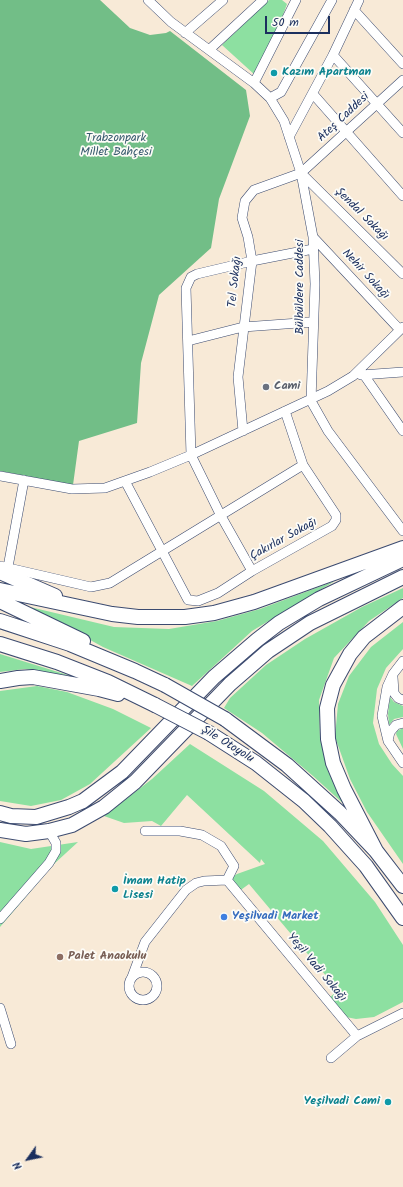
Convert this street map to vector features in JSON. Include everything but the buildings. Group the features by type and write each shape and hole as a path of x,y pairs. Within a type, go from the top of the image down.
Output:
{"highway":[{"path":"0,590 112,614 160,618 185,617 214,613 277,595 403,548"},
{"path":"0,813 11,816 36,817 69,808 83,801 122,772 214,677 256,640 280,623 319,600 403,559"},
{"path":"3,568 83,609"},
{"path":"0,830 26,834 49,831 78,822 116,799 163,755 230,684 268,651 290,635 351,601 403,577"},
{"path":"0,601 80,639 135,671"},
{"path":"376,851 344,789 333,763 328,739 327,708 333,685 342,666 364,637 403,607"},
{"path":"378,625 403,616"},
{"name":"Şile Otoyolu","path":"0,621 70,644 135,671 165,685 225,719 292,770 340,813 376,851 403,886"},
{"name":"Şile Otoyolu","path":"0,644 57,662 108,682 209,733 256,763 304,801 330,826 366,866 403,918"},
{"path":"0,681 18,678 52,680 99,689 154,705"}],"street":[{"name":"Bülbüldere Caddesi","path":"148,0 186,33 210,49 254,83 270,98 284,121 301,173 313,237 315,284 311,400"},
{"path":"186,33 223,0"},
{"path":"210,49 263,0"},
{"path":"254,83 296,0"},
{"path":"270,98 281,92 332,0"},
{"path":"289,137 334,55 359,0"},
{"path":"354,10 403,64"},
{"path":"334,55 403,133"},
{"name":"Ateş Caddesi","path":"301,173 347,133 403,80"},
{"path":"313,94 403,196"},
{"name":"Tel Sokağı","path":"243,431 238,377 252,261 248,237 242,218 245,201 254,190 301,173"},
{"name":"Şendal Sokağı","path":"301,173 403,274"},
{"name":"Nehir Sokağı","path":"313,237 402,329"},
{"path":"252,571 221,516 191,455 186,288 191,277 197,274 252,261 314,250"},
{"path":"188,341 243,327 313,322"},
{"path":"0,476 72,489 105,488 125,481 191,455 311,400 353,376 402,329"},
{"path":"353,376 403,372"},
{"path":"364,375 403,431"},
{"path":"311,400 328,431 403,531"},
{"name":"Çakırlar Sokağı","path":"162,551 188,600 198,601 218,593 252,571 332,526 336,520 336,515 304,465 285,411"},
{"path":"24,480 3,568 91,587 110,583 304,465"},
{"path":"125,481 162,551"},
{"path":"403,661 393,674 384,699 382,716 388,742 403,763"},
{"path":"393,674 394,693 398,698 403,700"},
{"path":"388,742 390,732 396,725 403,723"},
{"path":"0,919 49,863 56,851 56,843 49,831"},
{"path":"132,977 145,942 186,890 196,883 204,881 227,880 234,866 221,846 202,835 180,831 146,831"},
{"name":"Yeşil Vadi Sokağı","path":"227,880 358,1036"},
{"path":"0,1008 10,1044"},
{"path":"331,1058 358,1036 402,1016"}],"green space":[{"name":"Trabzonpark Millet Bahçesi","path":"0,0 100,0 130,28 150,35 170,31 246,90 250,116 219,199 211,248 159,295 141,363 137,423 79,441 73,485 0,471"},
{"path":"269,0 282,0 287,4 277,31 255,75 222,45"},
{"path":"335,581 252,631 192,686 103,647 30,607 114,627 169,629 217,621 260,609"},
{"path":"403,588 403,598 369,621 334,658 319,700 320,738 328,771 346,806 262,733 224,708 230,698 266,665 305,639 362,607"},
{"path":"403,622 403,649 386,668 377,689 373,723 379,744 392,764 403,776 403,864 367,812 350,779 335,737 338,704 349,676 371,647"},
{"path":"0,654 71,676 25,669 0,672"},
{"path":"37,686 67,692 113,709 151,728 90,784 61,800 31,806 0,801 0,691"},
{"path":"390,697 394,702 403,706 403,717 394,719 389,725 388,714"},
{"path":"403,728 403,749 396,734 397,731"},
{"path":"190,744 264,791 323,841 375,902 403,945 403,1002 374,1017 356,1019 346,1017 327,1000 338,990 249,884 238,892 227,880 237,874 265,864 261,859 260,863 187,795 161,826 152,821 124,823 104,816 152,779"},
{"path":"0,842 31,849 78,842 54,864 0,927"}],"place":[{"name":"Kazım Apartman","path":"274,73"},
{"name":"Cami","path":"266,387"},
{"name":"İmam Hatip Lisesi","path":"115,889"},
{"name":"Yeşilvadi Market","path":"224,917"},
{"name":"Palet Anaokulu","path":"60,957"},
{"name":"Yeşilvadi Cami","path":"388,1102"}]}
